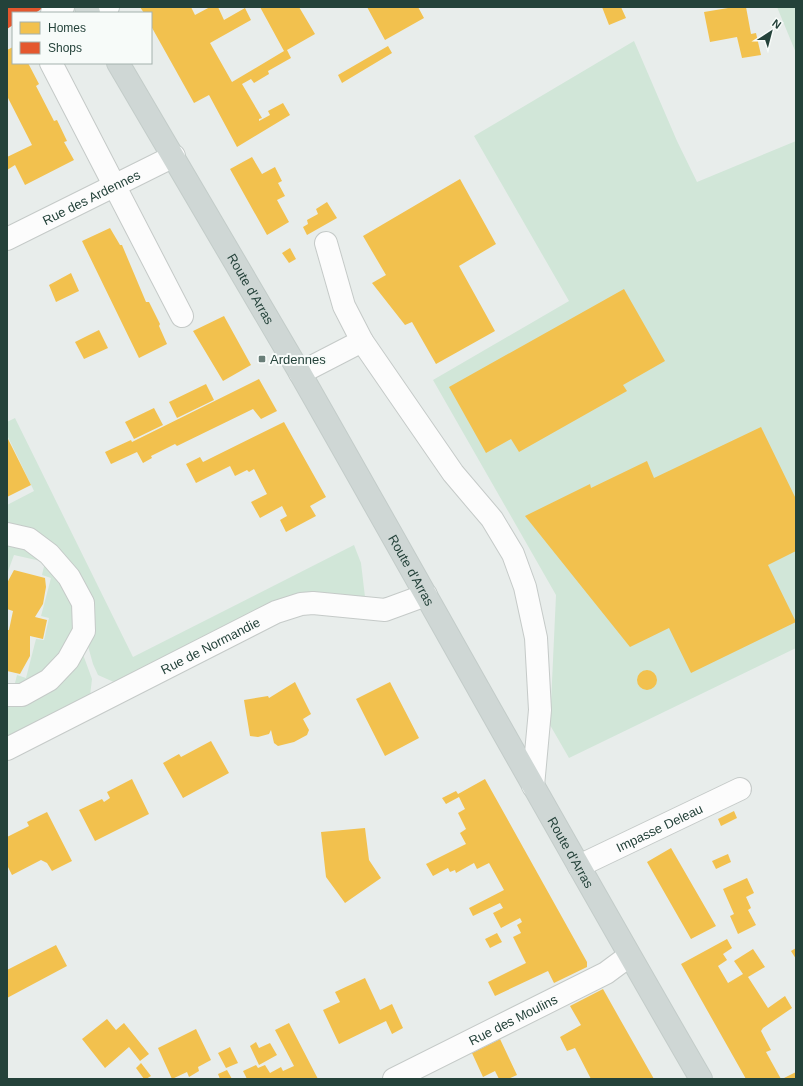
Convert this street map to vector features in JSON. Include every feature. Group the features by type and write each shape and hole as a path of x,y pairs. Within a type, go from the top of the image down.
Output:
{"main road":[{"name":"Route d'Arras","path":"119,64 300,373 629,956 701,1079"}],"street":[{"path":"54,12 63,7"},
{"path":"99,12 108,7"},
{"path":"52,64 182,316"},
{"name":"Rue des Ardennes","path":"7,239 174,156"},
{"path":"326,243 344,306 362,341 453,473 492,519 513,554 525,587 536,638 540,710 533,786"},
{"path":"300,373 362,341"},
{"path":"7,534 29,539 49,554 69,577 83,603 84,631 68,660 49,680 22,695 7,695"},
{"name":"Rue de Normandie","path":"7,749 276,612 301,604 313,603 385,610 426,595"},
{"name":"Impasse Deleau","path":"579,866 740,789"},
{"name":"Rue des Moulins","path":"394,1079 606,973 629,956"}],"green space":[{"path":"777,7 796,7 796,53"},
{"path":"634,41 677,141 697,182 796,141 796,648 569,758 550,725 556,595 433,380 569,301 474,136"},
{"path":"15,418 133,657 354,545 361,563 365,597 362,598 318,593 298,595 287,598 275,602 116,683 98,675 93,664 86,639 88,611 7,524 7,505 34,491 7,435 7,422"},
{"path":"7,539 24,546 45,562 14,555 7,574"},
{"path":"45,562 62,583 70,601 73,619 71,636 63,652 51,666 35,678 14,687 17,675 26,678 36,639 44,640 49,618 41,616 51,578 42,575"},
{"path":"81,649 92,679 90,696 7,739 7,703"}],"building: Homes":[{"path":"140,7 191,7 195,15 210,7 218,7 224,20 245,8 251,20 210,43 232,82 284,51 260,7 299,7 315,34 287,50 291,58 268,71 269,74 254,83 251,79 242,84 262,118 259,119 259,121 270,115 268,111 283,103 290,115 237,147 209,95 194,103 152,28 152,12 143,12"},
{"path":"367,7 418,7 424,18 385,40"},
{"path":"602,7 621,7 626,18 609,25"},
{"path":"734,7 746,7 751,34 756,33 761,55 742,58 737,37 710,42 704,12"},
{"path":"388,46 392,53 342,83 338,75"},
{"path":"12,48 12,64 29,64 39,84 36,86 54,121 57,120 67,141 64,142 74,160 25,185 15,165 7,170 7,157 32,145 7,96 7,50"},
{"path":"252,157 262,174 275,167 282,181 278,183 285,196 277,200 289,222 267,235 230,169"},
{"path":"460,179 496,244 459,266 495,331 436,364 412,322 405,325 372,283 386,275 363,236"},
{"path":"327,202 337,218 307,235 303,227 308,224 307,220 318,214 316,209"},
{"path":"110,228 120,245 122,245 146,302 149,302 160,324 159,326 167,344 139,358 82,241"},
{"path":"290,248 296,259 289,263 282,253"},
{"path":"71,273 79,291 56,302 49,285"},
{"path":"624,289 665,361 623,385 627,391 519,452 511,439 486,453 449,387"},
{"path":"224,316 251,365 223,381 193,331"},
{"path":"99,330 108,348 84,359 75,342"},
{"path":"259,379 277,411 261,419 253,409 177,446 175,444 151,456 152,458 143,463 137,452 111,464 105,452 131,440 132,442"},
{"path":"206,384 214,400 177,418 169,402"},
{"path":"154,408 163,425 134,439 125,422"},
{"path":"284,422 326,497 310,506 316,516 286,532 280,520 287,516 282,506 260,518 251,502 267,494 254,469 249,472 247,470 235,476 230,466 196,483 186,464 200,457 203,462"},
{"path":"761,427 796,499 796,551 768,565 796,622 691,673 669,628 630,647 525,516 590,484 591,488 647,461 654,478"},
{"path":"7,437 31,485 7,497"},
{"path":"14,570 45,578 46,587 43,604 35,617 47,620 43,639 30,636 30,656 20,674 7,671 7,630 9,630 13,611 7,609 7,583"},
{"path":"647,670 654,673 657,680 654,687 647,690 640,687 637,680 640,673"},
{"path":"295,682 311,714 303,719 309,730 307,735 294,742 278,746 274,743 271,730 269,734 258,737 250,736 244,700 268,696 269,698"},
{"path":"390,682 419,738 385,756 356,699"},
{"path":"211,741 229,773 183,798 163,763 179,754 181,757"},
{"path":"132,779 149,814 95,841 79,810 102,799 104,802 110,798 107,792"},
{"path":"485,779 587,962 587,967 554,983 548,971 495,996 488,982 526,963 513,937 521,933 517,925 522,922 520,918 501,928 493,913 503,908 500,903 473,916 469,908 504,890 489,863 477,869 474,863 456,873 455,870 450,872 448,868 433,876 426,864 466,844 460,833 466,829 458,813 465,809 459,797 446,804 442,798 456,791 458,794"},
{"path":"734,811 737,818 721,826 718,819"},
{"path":"47,812 72,861 52,871 47,863 41,860 12,875 7,865 7,837 29,826 27,822"},
{"path":"365,828 369,860 381,878 345,903 326,877 321,832"},
{"path":"671,848 716,926 691,939 647,862"},
{"path":"728,854 731,862 716,869 712,861"},
{"path":"747,878 754,893 746,897 751,908 748,910 756,925 738,934 730,916 734,914 723,889"},
{"path":"497,933 502,942 490,948 485,939"},
{"path":"727,939 732,948 723,954 727,960 718,966 728,983 743,974 734,961 753,949 765,967 748,977 768,1008 785,996 792,1008 763,1028 761,1031 771,1050 766,1052 781,1079 746,1079 681,964"},
{"path":"56,945 67,966 7,998 7,970"},
{"path":"796,948 796,959 791,951"},
{"path":"365,978 380,1010 392,1004 403,1028 392,1034 386,1021 339,1044 323,1010 340,1002 335,992"},
{"path":"603,989 654,1079 591,1079 575,1048 567,1051 560,1037 581,1025 570,1006"},
{"path":"107,1019 116,1030 124,1023 149,1054 140,1061 129,1047 105,1068 82,1039"},
{"path":"289,1023 318,1079 247,1079 243,1071 256,1065 258,1068 265,1065 270,1073 281,1067 283,1071 294,1066 275,1030"},
{"path":"196,1029 211,1060 198,1067 199,1071 189,1077 187,1072 172,1079 158,1048"},
{"path":"500,1039 517,1075 508,1079 499,1079 495,1071 483,1077 472,1053"},
{"path":"256,1042 259,1048 270,1043 277,1055 259,1065 250,1046"},
{"path":"230,1047 238,1063 226,1068 218,1053"},
{"path":"141,1063 151,1076 146,1079 144,1079 136,1068"},
{"path":"227,1070 232,1079 220,1079 218,1074"},
{"path":"796,1072 796,1079 782,1079"}],"building: Shops":[{"path":"7,7 45,7 37,12 12,12 12,26 7,29"}],"place":[{"name":"Ardennes","path":"262,359"}]}
